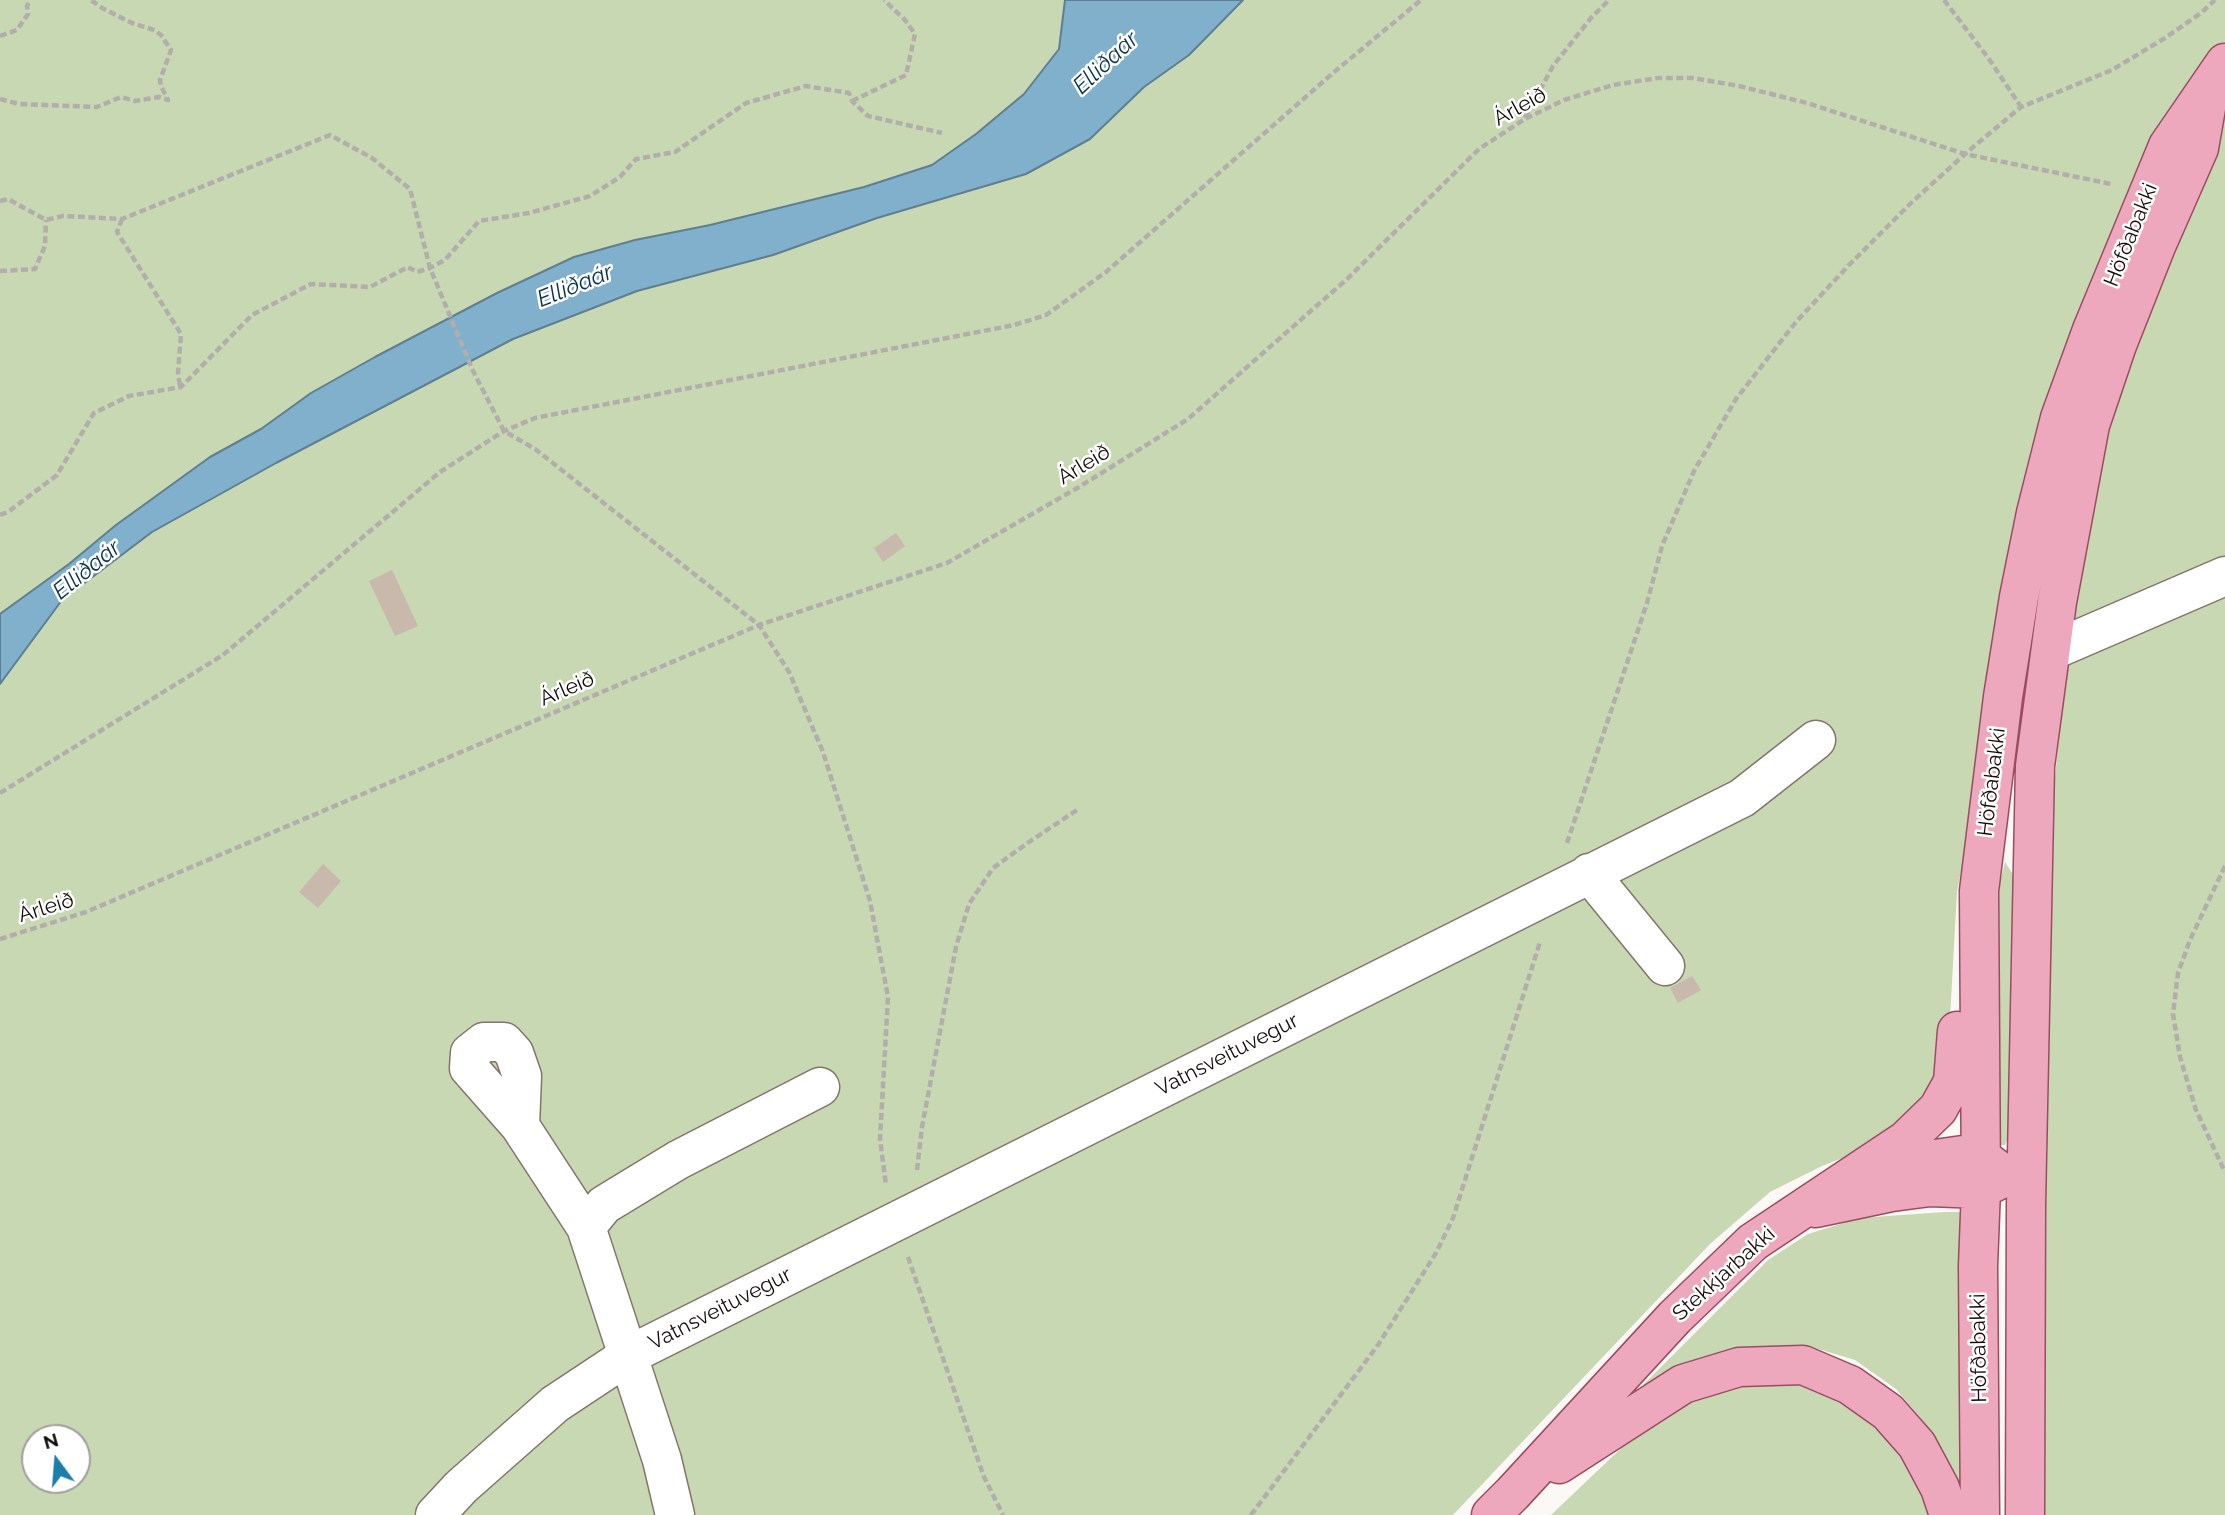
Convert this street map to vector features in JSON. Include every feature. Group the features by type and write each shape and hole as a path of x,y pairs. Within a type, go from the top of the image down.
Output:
{"main road":[{"name":"Höfðabakki","path":"1980,1515 1978,1266 2004,1175 2035,766 2057,601 2090,425 2117,345 2199,148 2217,76"},
{"name":"Höfðabakki","path":"2025,1515 2004,1175 1979,891 2003,697 2036,513 2060,418 2092,330 2168,146 2217,76"},
{"path":"1797,1212 1906,1140 1938,1109 1953,1082 1958,1012 1979,891"},
{"path":"1858,1170 1963,1155 2004,1175"},
{"name":"Stekkjarbakki","path":"1502,1504 1675,1317 1753,1242 1797,1212 1892,1192 2004,1175"},
{"name":"Stekkjarbakki","path":"1502,1504 1683,1384 1739,1367 1803,1365 1850,1385 1888,1412 1917,1445 1940,1488 1948,1515"}],"street":[{"path":"2051,651 2225,576"},
{"name":"Vatnsveituvegur","path":"435,1515 461,1487 555,1404 629,1355 1742,798 1816,740"},
{"path":"1589,873 1665,966"},
{"path":"586,1227 604,1205 678,1160 820,1087"},
{"name":"Vatnsveituvegur","path":"520,1126 586,1227 662,1460 675,1515"}],"path":[{"path":"0,36 17,30 28,14 27,6 30,0"},
{"path":"0,99 19,104 97,107 121,97 135,101 159,97 168,100 160,86 160,80 170,50 161,35 132,23 91,0"},
{"path":"852,101 906,75 915,34 884,0"},
{"path":"0,793 223,655 440,472 504,431 535,418 1014,325 1046,315 1106,272 1333,73 1421,0"},
{"path":"1525,119 1552,66 1609,0"},
{"path":"1944,0 2021,107"},
{"path":"1251,1515 1378,1346 1436,1253 1453,1218 1534,968 1553,891 1647,603 1662,546 1694,471 1736,399 1796,322 1911,203 2021,107 2112,70 2174,32 2215,0"},
{"name":"Árleið","path":"0,939 86,912 759,625 947,563 1079,487 1188,419 1346,280 1479,149 1525,119 1564,100 1613,85 1658,78 1693,78 1807,103 1965,154 2112,184"},
{"path":"0,516 57,475 94,413 129,396 181,387 252,315 311,284 370,287 408,267 417,272 430,268 445,260 478,221 529,213 590,196 620,177 636,159 675,152 746,103 806,86 849,93 852,101 868,116 942,133"},
{"path":"0,201 8,199 46,220 64,216 122,219 330,135 372,158 410,190 430,268 473,372 504,431 535,449 759,625 789,672 822,752 870,901 888,997 880,1139 886,1187 902,1218 984,1477 1003,1515"},
{"path":"122,219 117,232 181,334 178,373 181,387"},
{"path":"0,271 35,268 45,246 46,220"},
{"path":"902,1218 917,1174 922,1127 956,947 970,904 993,868 1077,810"},
{"path":"2225,866 2190,940 2178,974 2173,1014 2180,1057 2196,1110 2225,1172"}],"green space":[{"path":"0,0 2225,0 2225,1515 2041,1515 2039,1324 2050,829 2063,696 1995,691 1957,892 1950,1018 1932,1095 1871,1147 1822,1166 1770,1192 1710,1244 1453,1515 0,1515"},
{"path":"2005,862 2014,876 2009,1135 2005,1145 1997,1145 1993,954 2000,882"},
{"path":"1966,1212 1963,1511 1944,1460 1923,1421 1896,1389 1855,1360 1808,1346 1735,1351 1631,1397 1768,1260 1808,1234 1860,1218"},
{"path":"1749,1379 1803,1382 1839,1397 1905,1447 1937,1515 1551,1515 1634,1436 1686,1397"}],"water":[{"name":"Elliðaár","path":"1065,0 1243,0 1189,55 1144,87 1090,139 1026,174 877,218 773,255 637,291 513,339 276,463 152,532 62,600 0,684 0,614 210,457 261,429 311,393 375,357 497,293 574,257 635,240 710,225 864,187 932,165 976,134 1024,94 1059,49"}],"building":[{"path":"896,533 905,546 883,562 874,548"},
{"path":"392,570 418,626 395,636 369,581"},
{"path":"323,864 341,881 318,908 299,892"},
{"path":"1692,976 1701,990 1678,1003 1670,988"}]}
